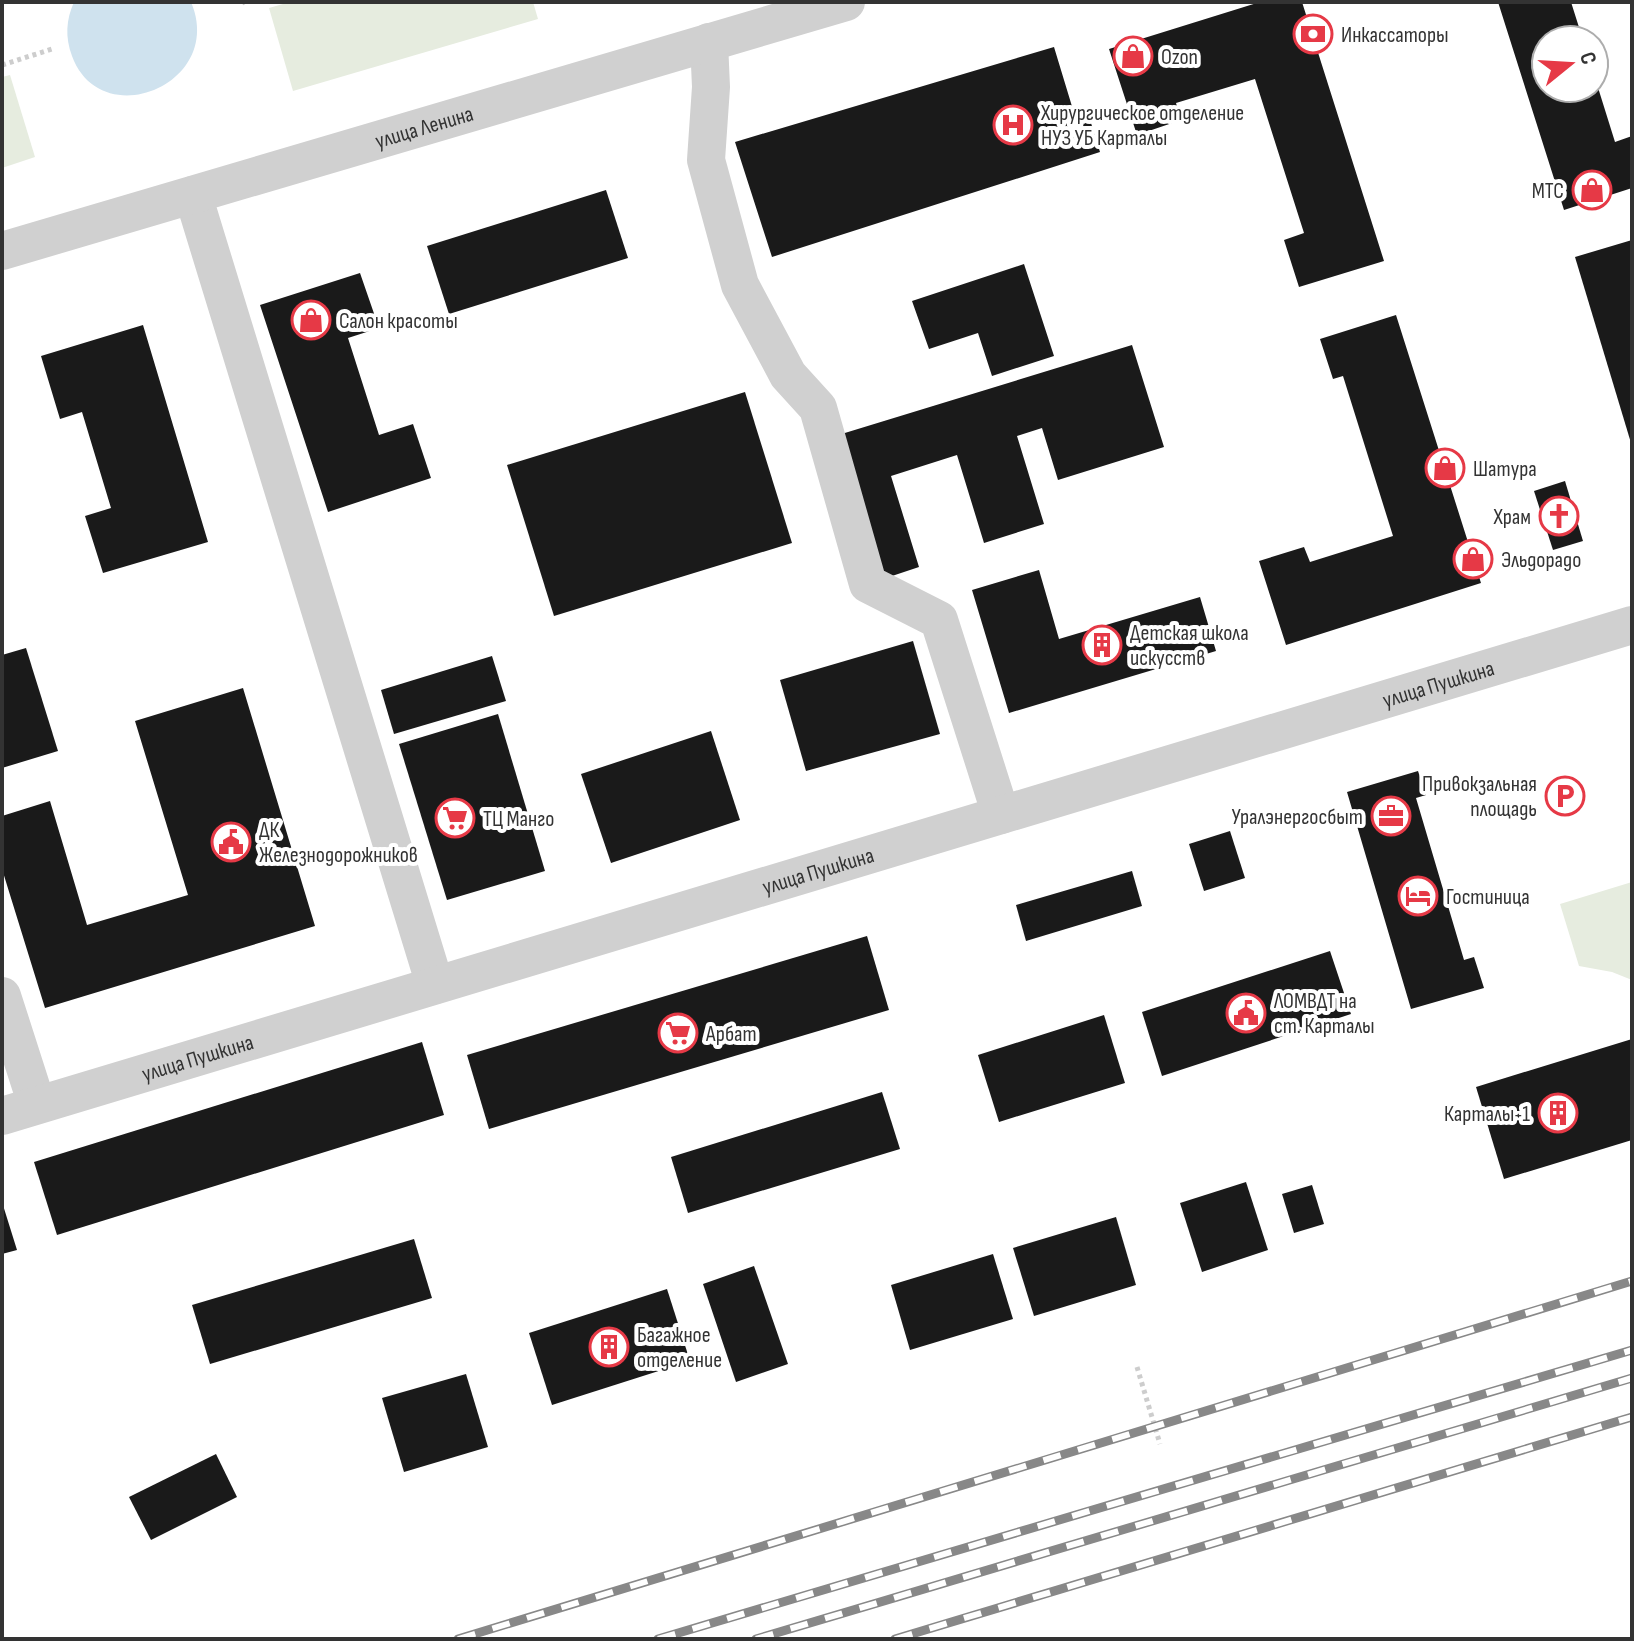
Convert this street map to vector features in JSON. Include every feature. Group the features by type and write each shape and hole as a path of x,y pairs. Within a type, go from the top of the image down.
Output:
{"street":[{"name":"улица Ленина","path":"2,251 846,2"},
{"path":"709,42 711,87 706,160 740,285 788,375 818,408 868,584 939,620 1001,815"},
{"path":"193,195 435,985"},
{"name":"улица Пушкина","path":"19,1111 1632,625"},
{"path":"2,996 19,1111"}],"path":[{"path":"2,65 52,49"},
{"path":"1137,1367 1160,1444"}],"shaded area":[{"path":"290,2 533,2 538,19 293,91 269,8"},
{"path":"10,75 35,157 2,168 2,77"},
{"path":"1632,882 1632,980 1612,972 1579,966 1560,904"}],"water":[{"path":"74,2 191,2 197,31 191,56 176,76 156,89 132,95 108,92 87,80 72,56 67,29"}],"building":[{"path":"1260,2 1302,2 1384,261 1299,287 1284,240 1304,233 1255,79 1176,103 1181,120 1137,135 1109,49"},
{"path":"1498,2 1571,2 1578,24 1530,24 1530,103"},
{"path":"1054,47 1074,113 1087,110 1100,152 772,257 735,142"},
{"path":"1530,104 1603,104 1615,142 1632,136 1632,188 1564,210"},
{"path":"606,190 628,258 449,314 427,246"},
{"path":"1632,240 1632,443 1631,443 1575,257"},
{"path":"1024,264 1054,356 992,376 978,333 929,349 912,301"},
{"path":"360,273 379,328 348,338 379,435 413,424 431,478 328,512 260,305"},
{"path":"1396,315 1481,583 1286,645 1259,561 1304,547 1310,562 1393,536 1343,376 1333,379 1320,339"},
{"path":"143,325 208,542 103,573 85,516 111,508 82,412 60,419 41,356"},
{"path":"1132,345 1164,447 1058,480 1042,428 1017,436 1044,524 984,543 957,455 891,476 919,567 880,580 835,436"},
{"path":"745,392 792,543 554,616 507,465"},
{"name":"Храм","path":"1565,481 1583,541 1553,550 1534,491"},
{"name":"Детская школа искусств","path":"1039,570 1059,639 1200,597 1216,651 1009,713 972,590"},
{"path":"913,641 940,734 806,771 780,680"},
{"path":"26,648 58,751 2,768 2,655"},
{"path":"492,656 506,701 394,734 381,690"},
{"name":"ДК Железнодорожников","path":"243,688 315,926 45,1008 2,869 2,816 50,801 87,925 188,895 135,721"},
{"path":"498,714 545,871 447,900 399,744"},
{"path":"711,731 740,820 611,863 581,774"},
{"path":"1418,771 1426,795 1416,798 1464,960 1474,957 1484,988 1411,1009 1347,792"},
{"path":"1230,831 1245,878 1204,891 1189,844"},
{"path":"1132,871 1142,906 1026,941 1016,905"},
{"name":"Арбат","path":"867,936 889,1010 489,1129 467,1055"},
{"name":"ЛОМВДТ на ст. Карталы","path":"1330,951 1351,1014 1162,1076 1142,1012"},
{"path":"1104,1015 1125,1083 999,1122 978,1055"},
{"name":"Карталы-1","path":"1632,1039 1632,1140 1504,1179 1476,1087"},
{"path":"422,1042 444,1115 57,1235 34,1162"},
{"path":"882,1092 900,1149 688,1213 671,1157"},
{"path":"1246,1182 1268,1250 1202,1272 1180,1203"},
{"path":"1312,1185 1324,1224 1294,1233 1282,1194"},
{"path":"2,1202 17,1250 2,1254"},
{"path":"1116,1217 1136,1285 1034,1316 1013,1248"},
{"path":"414,1239 432,1298 210,1364 192,1305"},
{"path":"993,1254 1013,1319 910,1350 891,1285"},
{"path":"754,1266 788,1364 736,1382 703,1284"},
{"name":"Багажное отделение","path":"667,1289 690,1361 552,1405 529,1333"},
{"path":"466,1374 488,1447 404,1472 382,1398"},
{"path":"216,1454 237,1497 151,1540 129,1497"}],"railway":[{"path":"458,1639 1632,1281"},
{"path":"658,1639 1632,1350"},
{"path":"756,1639 1632,1378"},
{"path":"895,1639 1632,1417"}],"place":[{"name":"Инкассаторы","path":"1313,34"},
{"name":"Ozon","path":"1133,56"},
{"name":"Хирургическое отделение НУЗ УБ Карталы","path":"1013,125"},
{"name":"МТС","path":"1592,190"},
{"name":"Салон красоты","path":"311,320"},
{"name":"Шатура","path":"1445,468"},
{"name":"Храм","path":"1559,516"},
{"name":"Эльдорадо","path":"1473,559"},
{"name":"Детская школа искусств","path":"1102,645"},
{"name":"Привокзальная площадь","path":"1565,796"},
{"name":"Уралэнергосбыт","path":"1391,816"},
{"name":"ТЦ Манго","path":"455,818"},
{"name":"ДК Железнодорожников","path":"231,842"},
{"name":"Гостиница","path":"1418,896"},
{"name":"ЛОМВДТ на ст. Карталы","path":"1246,1013"},
{"name":"Арбат","path":"678,1033"},
{"name":"Карталы-1","path":"1558,1113"},
{"name":"Багажное отделение","path":"609,1347"}]}
